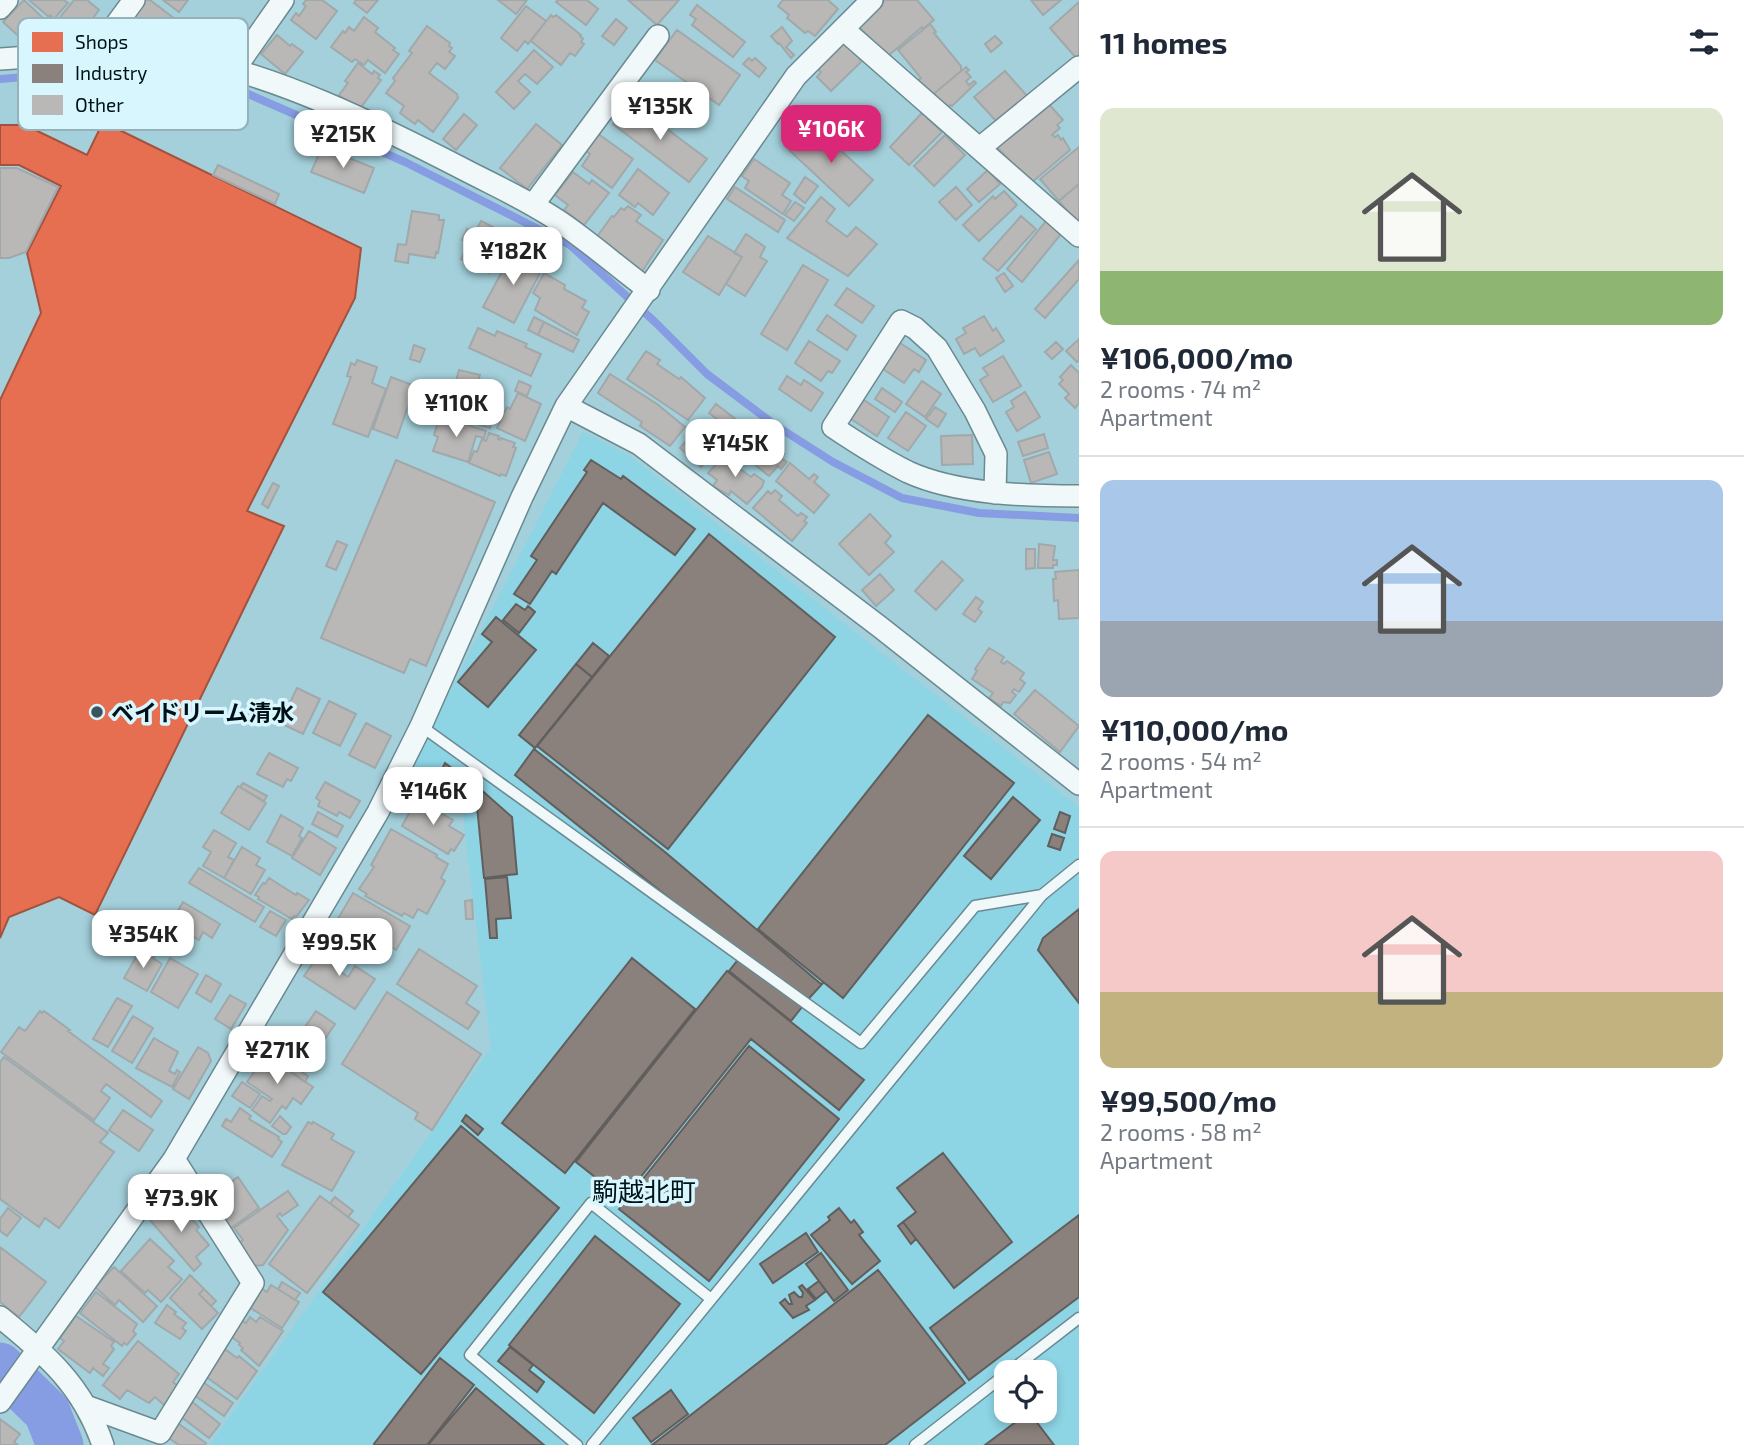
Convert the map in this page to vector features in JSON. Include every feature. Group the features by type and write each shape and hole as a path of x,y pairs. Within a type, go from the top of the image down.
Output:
{"street":[{"path":"0,8 7,0"},
{"path":"121,18 134,0"},
{"path":"248,50 283,0"},
{"path":"0,1402 174,1159 378,812 421,726 522,497 566,406 796,76 872,0"},
{"path":"844,29 1079,236"},
{"path":"533,205 658,37"},
{"path":"0,59 18,58"},
{"path":"981,147 1079,66"},
{"path":"248,75 397,134 533,205 560,222 646,294"},
{"path":"995,493 996,454 975,411 936,348 915,328 901,321 833,427 909,472 940,482 995,493 1079,496"},
{"path":"566,406 639,444 891,635 1079,784"},
{"path":"86,1406 160,1433 253,1283 174,1159"},
{"path":"0,1317 35,1353 75,1387 96,1423 103,1445"}],"lane":[{"path":"421,726 861,1042 975,906 1042,895"},
{"path":"592,1445 1042,895 1079,865"},
{"path":"577,1445 470,1355 591,1203 711,1299"},
{"path":"1025,1360 1079,1318"},
{"path":"915,1445 994,1384"}],"shaded area":[{"path":"583,432 630,456 1079,807 1079,1445 210,1445 491,1048 461,799 410,769"}],"building: Shops":[{"name":"ベイドリーム清水","path":"0,125 18,125 18,130 35,130 87,155 99,130 119,130 361,248 355,298 247,511 284,526 95,915 59,897 9,917 0,938 0,400 41,313 27,253 61,186 19,165 0,165"}],"building: Industry":[{"path":"591,460 621,479 623,476 695,529 675,555 603,503 556,574 552,571 530,604 514,594 537,560 531,556 587,472 584,470"},
{"path":"709,534 835,637 668,849 537,746"},
{"path":"516,604 525,610 528,606 535,612 519,633 503,620"},
{"path":"496,617 536,650 488,707 458,682 492,642 482,634"},
{"path":"593,643 609,656 592,677 576,664"},
{"path":"576,664 592,677 535,748 519,735"},
{"path":"928,715 1014,783 843,998 758,929"},
{"path":"534,749 665,852 823,983 803,1005 515,775"},
{"path":"445,763 512,817 517,874 484,878 476,796 438,777"},
{"path":"1013,797 1040,820 991,879 964,856"},
{"path":"1060,812 1070,816 1065,833 1054,829"},
{"path":"1052,834 1064,838 1060,850 1048,846"},
{"path":"507,877 511,918 496,919 497,938 490,938 485,879"},
{"path":"1079,909 1079,1003 1038,950 1043,938"},
{"path":"741,956 802,1007 791,1021 729,971"},
{"path":"632,958 695,1009 565,1173 502,1123"},
{"path":"727,971 864,1080 839,1110 751,1039 623,1199 576,1162"},
{"path":"749,1046 839,1119 709,1281 619,1209"},
{"path":"466,1115 483,1129 478,1135 462,1121"},
{"path":"461,1126 559,1208 421,1374 323,1292"},
{"path":"943,1153 1012,1242 954,1288 903,1222 916,1212 897,1188"},
{"path":"839,1208 851,1223 854,1220 863,1232 859,1235 880,1261 852,1284 811,1235 830,1220 828,1217"},
{"path":"1079,1215 1079,1297 969,1380 930,1328"},
{"path":"903,1222 916,1239 911,1244 898,1226"},
{"path":"806,1233 818,1252 773,1283 760,1264"},
{"path":"595,1236 680,1304 594,1413 509,1345"},
{"path":"821,1253 848,1290 834,1301 806,1264"},
{"path":"878,1270 965,1383 885,1445 652,1445"},
{"path":"819,1281 826,1291 816,1299 808,1289"},
{"path":"802,1285 815,1300 806,1306 809,1310 793,1318 780,1303 785,1299 792,1304 789,1295 794,1292 802,1297 803,1293 799,1287"},
{"path":"510,1347 533,1365 529,1370 544,1382 537,1392 498,1361"},
{"path":"440,1358 474,1385 427,1445 375,1445 374,1444"},
{"path":"476,1388 544,1445 428,1445"},
{"path":"671,1390 688,1414 651,1442 633,1418"},
{"path":"1014,1423 1037,1423 1054,1445 985,1445"}],"building: Other":[{"path":"24,0 43,18 18,18 18,36 3,22"},
{"path":"29,0 64,0 68,3 55,18 50,15 49,17"},
{"path":"74,0 87,0 99,10 93,18 59,18"},
{"path":"145,0 150,0 174,18 131,18"},
{"path":"163,0 188,0 179,12"},
{"path":"306,0 322,0 337,11 316,39 291,20 296,13 299,16 306,6 303,4"},
{"path":"356,0 378,0 367,13 354,3"},
{"path":"498,0 527,0 516,14"},
{"path":"587,0 598,9 586,25 556,2"},
{"path":"628,0 679,0 657,25"},
{"path":"783,0 828,0 838,9 815,36 808,31 805,33 787,18 789,15 778,6"},
{"path":"885,0 917,0 934,20 888,56 857,25"},
{"path":"1031,0 1061,0 1043,15"},
{"path":"1079,2 1079,57 1077,59 1050,28"},
{"path":"697,5 745,42 733,57 692,25 696,19 690,15"},
{"path":"526,6 546,21 528,44 525,41 517,51 501,38"},
{"path":"551,15 556,15 581,35 581,42 584,44 575,56 570,53 561,65 531,41"},
{"path":"364,17 378,28 375,32 399,54 385,73 368,60 364,65 355,59 352,62 331,47 343,31 345,33 349,27 354,31"},
{"path":"616,19 627,28 614,45 602,36"},
{"path":"930,24 936,32 934,33 961,66 961,71 930,97 917,81 921,78 898,50"},
{"path":"427,26 450,43 452,48 449,52 455,56 445,69 437,63 429,73 457,94 458,98 433,132 418,120 415,124 400,113 404,106 386,93 395,81 393,78 412,53 409,51"},
{"path":"782,27 792,41 786,47 794,55 791,58 771,36"},
{"path":"677,30 740,75 719,105 655,60"},
{"path":"277,35 303,52 285,74 261,54"},
{"path":"995,36 1002,43 991,52 985,44"},
{"path":"844,43 862,61 831,91 817,77 821,72 818,69"},
{"path":"534,50 553,67 537,84 525,74 518,81 530,92 514,109 496,92"},
{"path":"749,58 752,61 755,58 766,68 759,77 743,64"},
{"path":"358,63 372,74 374,71 380,75 378,78 381,80 359,110 339,95"},
{"path":"966,67 969,70 966,72 971,77 966,81 969,85 974,81 976,83 952,106 943,110 930,97"},
{"path":"1005,71 1027,96 997,122 974,97"},
{"path":"631,102 707,159 689,182 613,124"},
{"path":"1047,102 1063,120 1057,125 1060,128 1052,135 1058,135 1061,140 1063,138 1070,150 1031,183 996,146"},
{"path":"922,113 942,132 909,165 890,147"},
{"path":"464,114 477,125 456,150 443,139"},
{"path":"536,124 562,145 527,189 500,168"},
{"path":"812,124 873,180 849,206 789,150"},
{"path":"597,133 633,159 612,188 582,166 590,154 585,150"},
{"path":"945,135 965,155 934,186 914,166"},
{"path":"322,147 374,168 364,193 311,172"},
{"path":"1079,147 1079,184 1059,201 1040,179"},
{"path":"754,159 790,183 782,195 791,201 783,214 745,188 749,181 742,176"},
{"path":"218,165 279,194 275,204 213,175"},
{"path":"0,168 17,168 58,187 26,252 9,258 0,258"},
{"path":"638,169 669,193 653,215 638,203 635,207 619,195"},
{"path":"988,170 1000,184 979,202 967,189"},
{"path":"573,172 589,184 592,180 609,193 584,225 564,210 568,205 555,195"},
{"path":"805,177 818,186 805,203 794,194"},
{"path":"1079,184 1079,221 1077,223 1059,201"},
{"path":"735,187 785,220 778,232 727,199"},
{"path":"956,187 972,205 956,220 939,202"},
{"path":"1004,191 1017,205 979,241 963,225 993,196 995,199"},
{"path":"821,197 835,209 826,221 847,237 856,227 877,244 848,276 787,238"},
{"path":"795,202 804,208 794,221 785,215"},
{"path":"628,206 641,215 636,221 663,240 641,273 596,238 612,216"},
{"path":"412,211 439,215 439,220 444,220 438,253 436,252 435,258 409,254 408,263 395,261 398,244 406,245"},
{"path":"1021,216 1036,229 998,271 983,259"},
{"path":"481,221 509,235 489,273 461,259 469,243 462,240 467,229 475,232"},
{"path":"1046,221 1061,234 1022,282 1007,269"},
{"path":"746,234 765,247 760,257 767,261 745,296 726,284 742,257 734,253"},
{"path":"708,236 742,257 719,295 683,272"},
{"path":"528,252 537,257 532,267 541,271 514,323 483,307 512,253 524,259"},
{"path":"1079,260 1079,279 1045,318 1035,309"},
{"path":"803,265 828,280 787,350 761,334"},
{"path":"544,273 565,285 564,289 586,301 582,308 589,312 577,335 535,310 540,298 533,293"},
{"path":"1004,273 1013,286 1005,292 996,278"},
{"path":"847,288 874,306 862,323 835,305"},
{"path":"827,315 856,336 847,350 817,330"},
{"path":"984,316 993,331 996,328 1004,341 980,356 975,348 964,354 956,339 966,333 963,328"},
{"path":"534,317 544,322 538,335 528,330"},
{"path":"544,322 579,340 573,352 538,335"},
{"path":"478,328 495,336 497,331 527,344 525,347 541,354 531,376 469,348"},
{"path":"1079,339 1079,361 1077,362 1066,351"},
{"path":"809,341 840,361 832,373 828,371 821,381 795,363"},
{"path":"897,341 926,360 919,372 914,369 904,383 880,367"},
{"path":"1056,342 1063,349 1052,359 1045,352"},
{"path":"414,345 425,349 420,362 410,359"},
{"path":"646,351 660,360 657,364 679,379 681,377 705,398 688,420 627,379"},
{"path":"1003,356 1021,386 993,402 980,380 988,375 983,368"},
{"path":"357,360 377,367 372,383 386,389 368,437 333,424 351,377 347,376 351,363 355,365"},
{"path":"1071,365 1079,373 1079,403 1075,408 1065,398 1069,394 1059,384 1063,380 1060,377"},
{"path":"459,370 480,375 476,387 456,381"},
{"path":"610,374 657,404 685,427 670,446 640,426 642,422 598,393"},
{"path":"787,376 801,385 804,380 823,393 811,411 779,389"},
{"path":"391,377 415,386 397,438 373,429"},
{"path":"519,381 531,386 527,396 515,391"},
{"path":"922,381 941,394 925,417 906,404"},
{"path":"882,388 902,402 895,412 875,399"},
{"path":"476,390 499,396 490,428 468,422"},
{"path":"1025,392 1040,417 1017,431 1006,412 1014,407 1011,401"},
{"path":"518,393 541,404 525,441 497,428 507,407 510,409"},
{"path":"864,400 889,417 877,436 851,419"},
{"path":"716,404 738,421 731,430 709,413"},
{"path":"935,407 946,414 938,427 926,419"},
{"path":"906,412 926,426 908,451 888,438"},
{"path":"440,416 486,431 484,438 476,436 468,462 433,451 438,437 434,435"},
{"path":"740,423 745,426 731,444 726,440"},
{"path":"702,424 723,443 701,467 680,448"},
{"path":"744,428 775,453 778,449 784,454 781,458 787,462 781,469 778,466 769,476 730,445"},
{"path":"489,433 499,436 500,440 501,438 515,443 513,447 516,448 506,476 469,463 482,439 486,441"},
{"path":"1044,434 1048,448 1023,456 1018,442"},
{"path":"972,435 973,464 942,465 941,436"},
{"path":"728,451 737,458 732,463 751,477 754,474 764,481 747,504 731,491 729,495 713,486 717,480 708,473"},
{"path":"1049,452 1057,474 1031,483 1024,460"},
{"path":"396,460 495,502 426,666 410,659 404,673 321,638"},
{"path":"790,463 809,479 814,474 818,477 814,482 829,495 814,513 776,481"},
{"path":"273,483 279,486 268,508 262,504"},
{"path":"775,490 782,496 779,500 798,516 801,513 807,517 804,521 807,523 792,541 753,508 768,491 771,494"},
{"path":"870,514 891,536 885,543 894,552 869,575 839,544"},
{"path":"337,541 347,545 336,570 326,566"},
{"path":"1039,544 1055,546 1053,560 1057,560 1057,565 1053,565 1053,568 1038,568"},
{"path":"1026,549 1035,549 1035,568 1026,569"},
{"path":"942,561 963,580 936,610 915,591"},
{"path":"1079,570 1079,618 1059,619 1058,600 1054,601 1055,572"},
{"path":"880,574 894,590 876,606 862,590"},
{"path":"976,597 983,602 978,609 982,612 975,622 963,614"},
{"path":"989,648 1004,657 1001,662 1004,664 1007,661 1024,673 1020,679 1025,683 1019,692 1014,689 1012,692 1016,695 1010,703 1003,702 1001,706 989,698 993,693 972,679 977,671 975,669"},
{"path":"297,688 320,699 303,734 280,723"},
{"path":"1035,690 1079,726 1060,752 1014,714"},
{"path":"329,701 356,714 340,746 313,733"},
{"path":"366,723 391,736 375,768 349,755"},
{"path":"269,753 298,768 291,781 287,779 283,787 257,774"},
{"path":"325,782 360,801 350,818 339,812 337,816 318,806 320,801 316,798"},
{"path":"243,783 267,796 264,801 240,787"},
{"path":"238,786 266,803 249,830 221,813"},
{"path":"417,799 453,820 449,826 464,835 454,851 451,849 448,854 402,826"},
{"path":"318,812 343,826 337,837 312,824"},
{"path":"281,815 303,828 299,836 302,838 292,856 267,842"},
{"path":"391,829 448,864 441,878 445,881 427,914 418,909 413,918 404,913 402,916 365,896 367,894 359,889 374,867 371,865"},
{"path":"214,830 236,843 228,857 234,860 224,878 203,866 211,852 203,847"},
{"path":"309,831 336,848 320,875 292,858"},
{"path":"242,847 260,858 256,865 265,870 251,894 224,878"},
{"path":"199,868 264,907 255,922 189,883"},
{"path":"269,878 309,900 296,917 292,919 255,895"},
{"path":"353,893 410,926 396,950 373,937 370,942 346,928 341,934 332,929"},
{"path":"472,900 473,919 466,919 465,901"},
{"path":"183,902 220,924 212,938 203,932 199,940 171,923"},
{"path":"270,911 286,920 276,936 260,927"},
{"path":"328,946 341,955 333,966 348,977 355,966 375,979 355,1009 304,976 324,947"},
{"path":"141,948 155,955 153,958 162,964 147,991 124,978"},
{"path":"419,949 477,986 466,1003 479,1012 468,1029 397,984"},
{"path":"170,958 198,974 178,1008 151,992"},
{"path":"206,975 221,984 211,1002 196,993"},
{"path":"387,992 481,1054 432,1130 415,1119 418,1113 342,1064"},
{"path":"230,995 246,1004 231,1029 215,1019"},
{"path":"117,998 132,1006 108,1047 93,1039"},
{"path":"40,1011 44,1011 70,1030 68,1031 162,1101 151,1117 106,1084 101,1091 110,1098 94,1120 1,1052 19,1027 25,1031"},
{"path":"316,1011 335,1024 323,1042 303,1030"},
{"path":"133,1016 153,1028 132,1063 112,1051"},
{"path":"154,1038 178,1052 169,1071 175,1074 177,1070 180,1072 172,1087 136,1068"},
{"path":"198,1047 208,1053 211,1061 189,1099 173,1089"},
{"path":"271,1047 286,1058 281,1065 313,1087 301,1104 293,1098 286,1109 282,1106 270,1123 252,1110 262,1096 270,1101 272,1099 247,1082"},
{"path":"4,1057 108,1133 100,1142 114,1152 59,1228 45,1218 39,1227 0,1199 0,1062"},
{"path":"284,1060 308,1076 305,1082 281,1065"},
{"path":"242,1082 260,1094 250,1108 232,1096"},
{"path":"240,1108 251,1116 249,1119 279,1137 282,1142 272,1157 222,1126 226,1119 231,1122"},
{"path":"123,1110 153,1130 139,1151 109,1130"},
{"path":"280,1116 291,1127 286,1134 272,1126"},
{"path":"308,1122 334,1134 331,1139 354,1152 332,1191 282,1165"},
{"path":"238,1177 259,1208 231,1228 220,1212 230,1204 220,1190"},
{"path":"288,1191 298,1205 282,1216 280,1213 277,1216 288,1230 263,1265 254,1266 239,1243 243,1240 234,1228"},
{"path":"320,1196 359,1225 307,1293 269,1264"},
{"path":"335,1197 353,1211 348,1217 330,1203"},
{"path":"171,1202 199,1227 196,1230 209,1245 196,1257 201,1264 194,1271 150,1220"},
{"path":"8,1208 21,1218 7,1236 0,1231 0,1219"},
{"path":"150,1239 174,1261 168,1267 182,1279 161,1302 148,1290 145,1293 121,1271"},
{"path":"0,1247 46,1282 19,1317 0,1302"},
{"path":"114,1267 157,1306 143,1322 119,1300 115,1305 95,1287"},
{"path":"190,1275 204,1289 199,1294 218,1313 202,1329 170,1298"},
{"path":"282,1282 300,1293 295,1300 278,1289"},
{"path":"271,1285 299,1302 282,1328 249,1307 261,1288 267,1292"},
{"path":"204,1289 216,1301 211,1306 199,1294"},
{"path":"96,1292 137,1324 133,1331 136,1334 127,1345 124,1343 122,1346 80,1313"},
{"path":"167,1305 186,1323 182,1328 186,1331 180,1339 155,1323"},
{"path":"76,1316 114,1342 111,1346 114,1349 103,1364 109,1368 103,1376 93,1368 90,1373 58,1349 64,1341 60,1338"},
{"path":"250,1317 256,1322 260,1317 283,1331 259,1366 241,1350 243,1348 240,1343 229,1335 240,1319 246,1323"},
{"path":"138,1341 179,1374 173,1382 179,1387 164,1405 155,1397 149,1403 127,1390 120,1399 103,1385"},
{"path":"225,1349 237,1358 239,1356 257,1371 237,1399 205,1376"},
{"path":"203,1382 233,1403 224,1416 194,1395"},
{"path":"191,1401 220,1424 209,1438 180,1416"},
{"path":"0,1419 20,1434 14,1442 18,1445 0,1445"},
{"path":"176,1422 206,1443 205,1445 179,1445 166,1436"}],"waterway":[{"path":"0,79 18,78"},
{"path":"248,94 405,162 570,245 655,322 707,374 775,425 833,462 902,498 979,513 1079,518"},
{"path":"0,1366 47,1412 60,1445"}],"place":[{"name":"ベイドリーム清水","path":"97,712"}],"district":[{"name":"駒越北町","path":"644,1190"}]}
